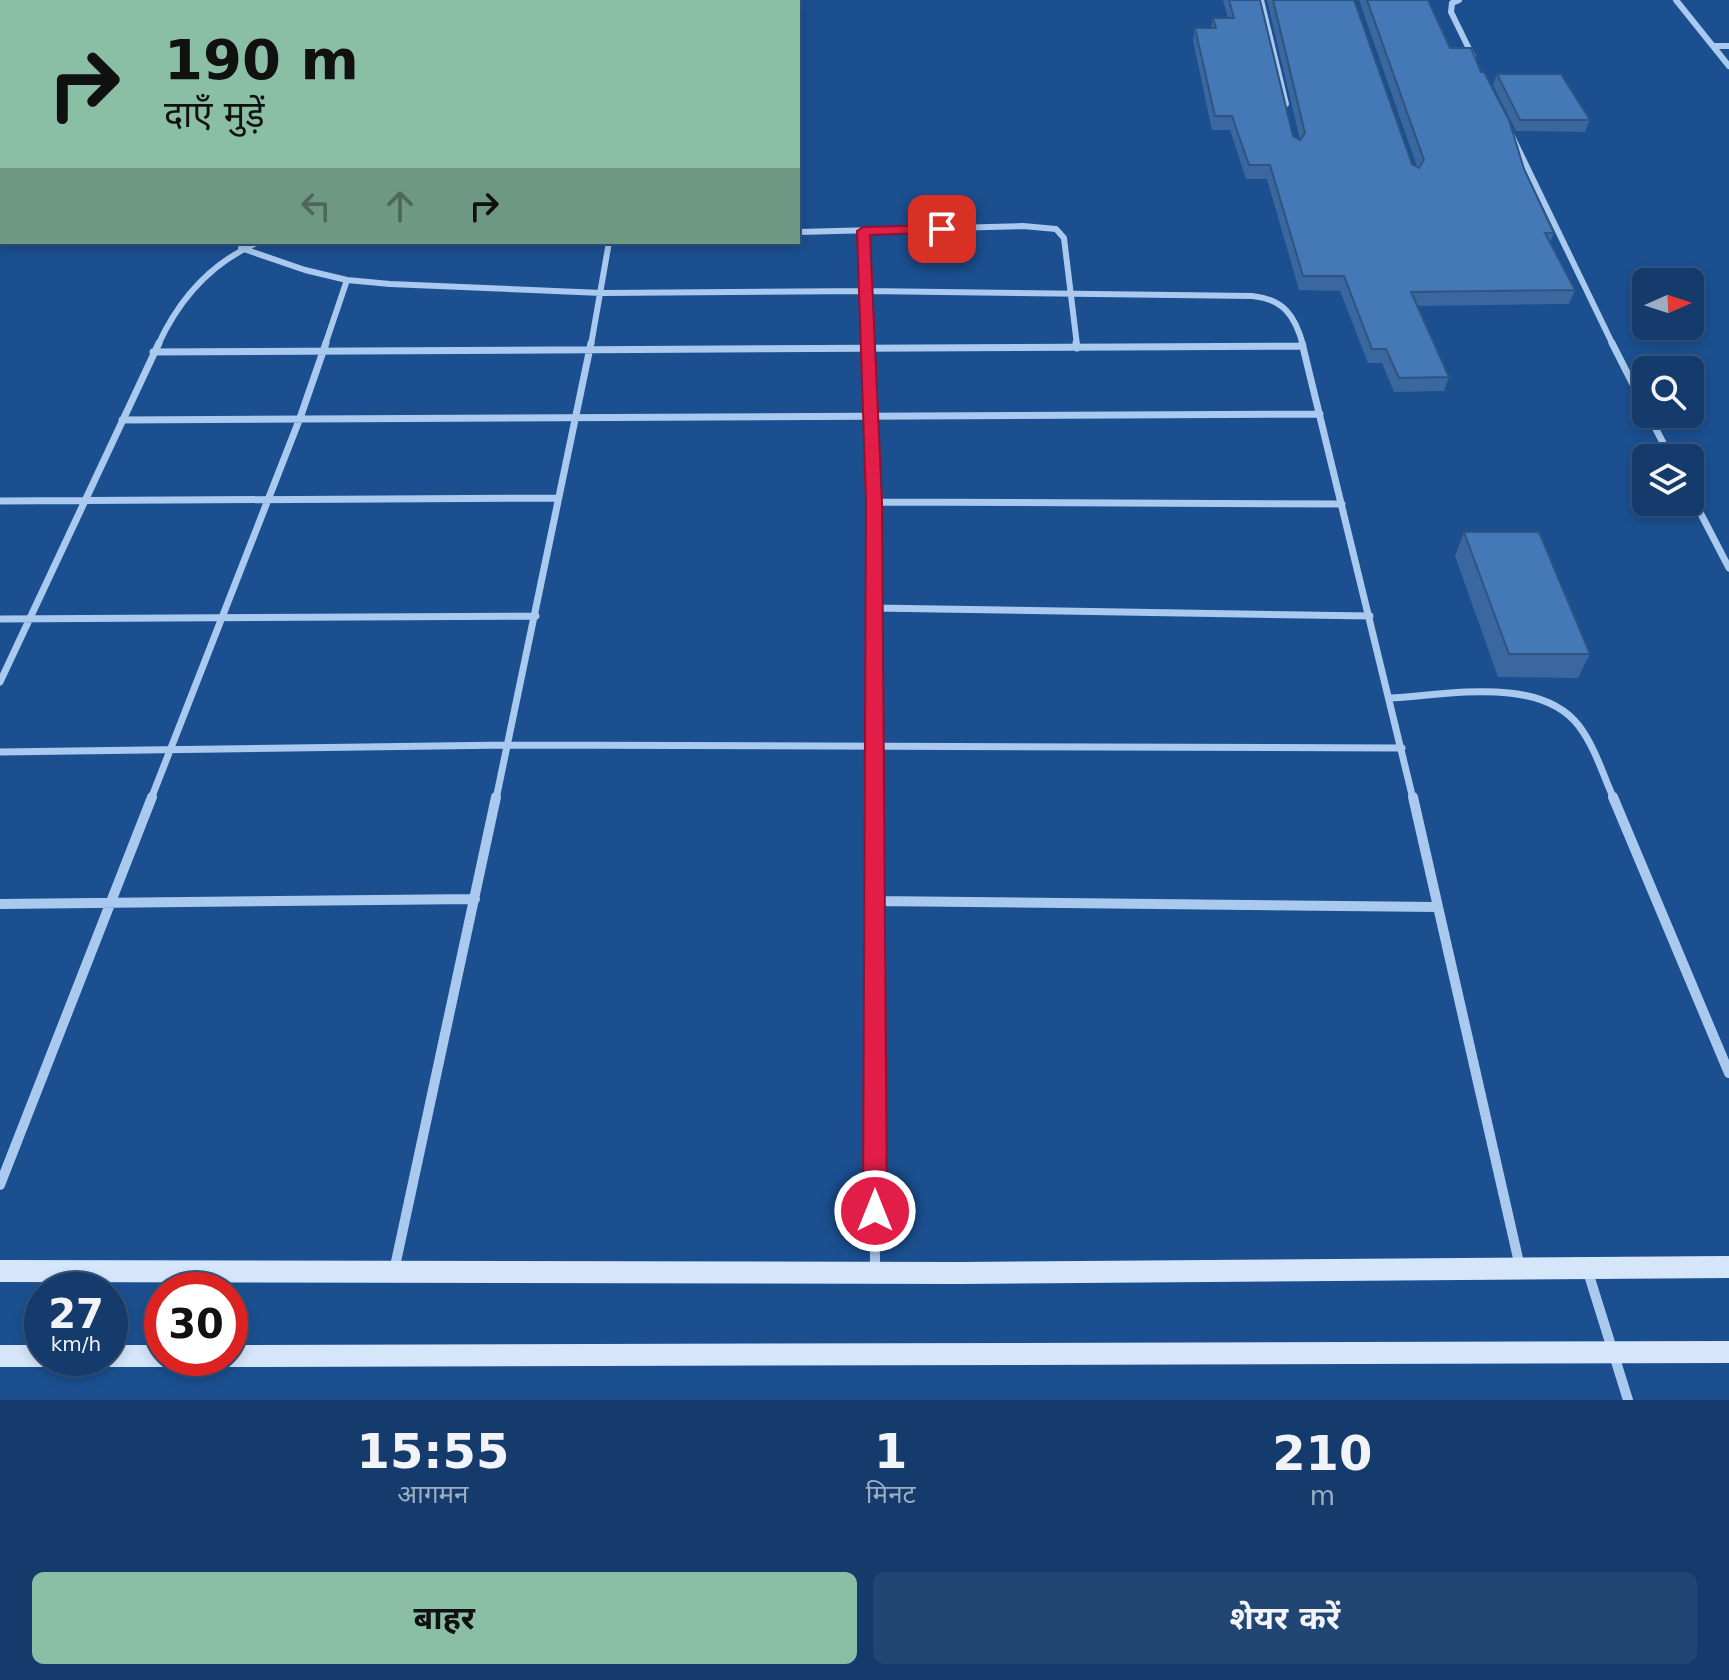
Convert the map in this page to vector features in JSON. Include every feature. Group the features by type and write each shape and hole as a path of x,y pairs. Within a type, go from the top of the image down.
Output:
{"main road":[{"path":"0,1271 875,1273 1729,1267"},
{"path":"248,1356 1729,1352"},
{"path":"0,1356 24,1356"}],"street":[{"path":"1261,0 1288,117"},
{"path":"1459,0 1452,3 1451,12 1478,67"},
{"path":"1676,0 1729,66"},
{"path":"1713,46 1729,46"},
{"path":"1506,122 1632,383"},
{"path":"800,232 1023,226 1056,229 1064,238 1077,348"},
{"path":"863,231 874,502 875,1273"},
{"path":"0,682 173,313 195,287 241,248 253,244"},
{"path":"394,1272 536,616 557,498 602,293 609,244"},
{"path":"241,248 305,270 347,280 602,293 867,291 1266,297 1276,299 1290,309 1303,346 1390,698 1521,1268"},
{"path":"0,1185 300,418 347,280"},
{"path":"153,352 1303,346"},
{"path":"122,420 1320,414"},
{"path":"0,501 557,498"},
{"path":"874,502 1342,504"},
{"path":"1702,516 1729,568"},
{"path":"873,608 1370,616"},
{"path":"0,619 536,616"},
{"path":"1390,698 1517,694 1541,698 1576,720 1588,739 1729,1073"},
{"path":"0,752 508,745 1402,748"},
{"path":"0,904 475,899"},
{"path":"874,901 1437,907"},
{"path":"1586,1267 1628,1400"}],"building":[{"path":"1229,0 1260,0 1293,136 1300,140 1305,133 1273,0 1354,0 1412,164 1419,168 1424,160 1367,0 1428,0 1450,48 1471,48 1509,120 1524,169 1554,233 1545,233 1575,290 1411,292 1449,377 1399,378 1386,349 1372,349 1344,276 1303,276 1270,165 1249,165 1232,116 1215,116 1195,28 1216,28 1213,18 1234,18"},
{"path":"1497,74 1561,74 1590,120 1520,120"},
{"path":"1464,532 1539,532 1590,654 1509,654"}],"route":[{"path":"875,1211 874,502 863,231 942,229"}]}
